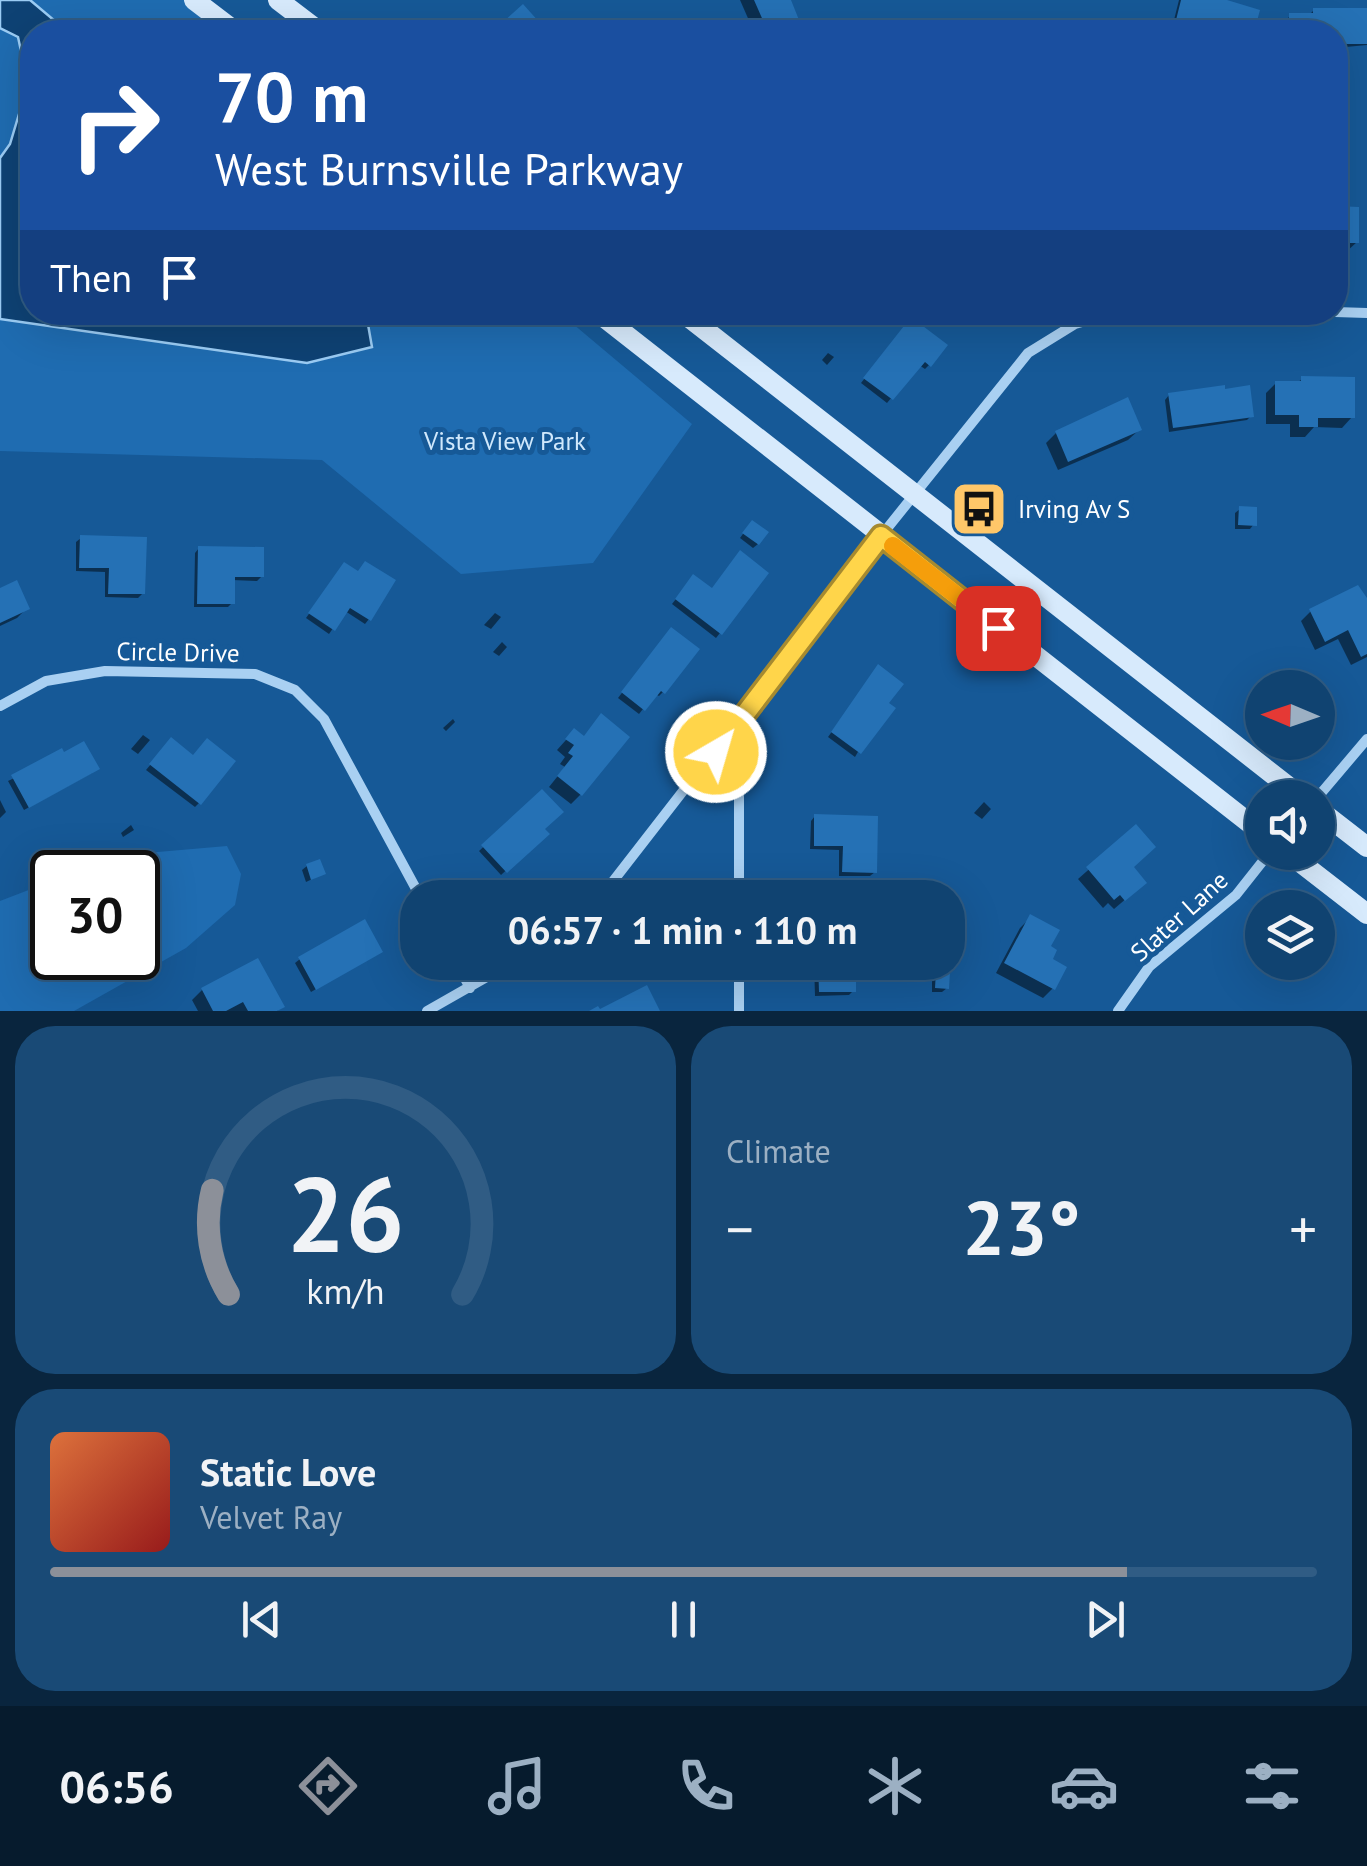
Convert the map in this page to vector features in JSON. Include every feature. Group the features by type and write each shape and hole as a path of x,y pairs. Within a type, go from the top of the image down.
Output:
{"street":[{"path":"194,0 220,20"},
{"path":"278,0 304,20"},
{"path":"613,325 1245,821"},
{"path":"699,325 1280,780"},
{"path":"614,880 1028,353 1073,325"},
{"name":"Circle Drive","path":"0,706 46,682 105,670 255,674 294,690 324,720 410,880"},
{"path":"739,722 739,880"},
{"path":"1333,780 1367,739"},
{"path":"1335,822 1367,847"},
{"name":"Slater Lane","path":"1118,1011 1149,966 1236,894 1255,870"},
{"path":"1310,870 1367,914"},
{"path":"466,980 470,988"},
{"path":"427,1011 484,980"},
{"path":"739,980 739,1011"}],"green space":[{"name":"Vista View Park","path":"0,0 191,0 215,20 20,20 20,325 574,325 692,424 593,563 461,574 322,460 0,451"},
{"path":"227,846 241,874 235,905 186,948 160,963 160,852"},
{"path":"30,889 30,980 129,980 74,1011 0,1011 0,901"}],"shaded area":[{"path":"0,0 30,0 54,20 20,20 20,46 18,37 0,28"},
{"path":"20,111 20,322 0,319 0,158 10,144"},
{"path":"42,325 368,325 372,347 307,363"}],"building":[{"path":"754,0 791,0 799,20 763,20"},
{"path":"1181,0 1227,0 1260,10 1257,20 1176,20"},
{"path":"523,4 537,20 505,20"},
{"path":"1313,8 1367,8 1367,44 1348,44 1348,20 1289,20 1289,13 1313,13"},
{"path":"1348,207 1359,207 1359,243 1348,243"},
{"path":"905,325 922,325 948,345 931,367 925,362 893,400 863,378"},
{"path":"1301,376 1355,377 1355,418 1318,418 1318,427 1299,427 1299,415 1275,415 1275,381 1301,381"},
{"path":"1225,385 1225,389 1250,385 1254,417 1173,428 1168,393"},
{"path":"1128,397 1142,430 1068,462 1055,431"},
{"path":"1239,506 1257,507 1257,526 1238,525"},
{"path":"752,520 769,532 759,545 742,533"},
{"path":"80,535 147,537 145,594 108,594 109,568 79,568"},
{"path":"198,546 264,547 264,577 235,577 235,604 197,604"},
{"path":"740,550 769,573 722,635 675,599 693,574 712,588"},
{"path":"365,561 396,580 371,621 350,608 335,631 308,613 344,562 358,571"},
{"path":"17,580 30,609 0,623 0,588"},
{"path":"1358,585 1367,598 1367,654 1361,657 1348,630 1325,642 1309,609"},
{"path":"671,627 700,649 665,694 661,691 645,711 621,692"},
{"path":"878,664 904,684 889,703 896,708 861,754 831,732"},
{"path":"601,713 630,737 582,796 557,776 573,756 568,753 574,745 565,739 574,728 584,736"},
{"path":"171,737 193,755 207,738 236,761 201,805 149,764"},
{"path":"84,741 100,769 29,808 11,775"},
{"path":"542,789 564,812 545,829 550,834 507,873 481,845"},
{"path":"814,814 878,816 877,873 842,872 843,846 814,846"},
{"path":"1136,824 1156,847 1134,867 1147,883 1125,901 1120,895 1114,900 1086,867"},
{"path":"320,859 326,874 311,880 306,864"},
{"path":"1030,914 1060,930 1051,946 1057,950 1053,959 1067,967 1055,990 1004,963"},
{"path":"365,919 383,952 316,990 298,957"},
{"path":"258,958 285,1007 277,1011 248,1011 243,1002 226,1011 213,1011 201,988"},
{"path":"819,980 856,980 856,992 819,992"},
{"path":"935,980 950,980 949,989 935,988"},
{"path":"647,985 660,1011 589,1011 598,1006 600,1009"}],"slow traffic":[{"path":"893,546 960,598"}],"place":[{"name":"Irving Av S","path":"979,509"}],"route":[{"path":"716,752 881,536 998,628"}]}
